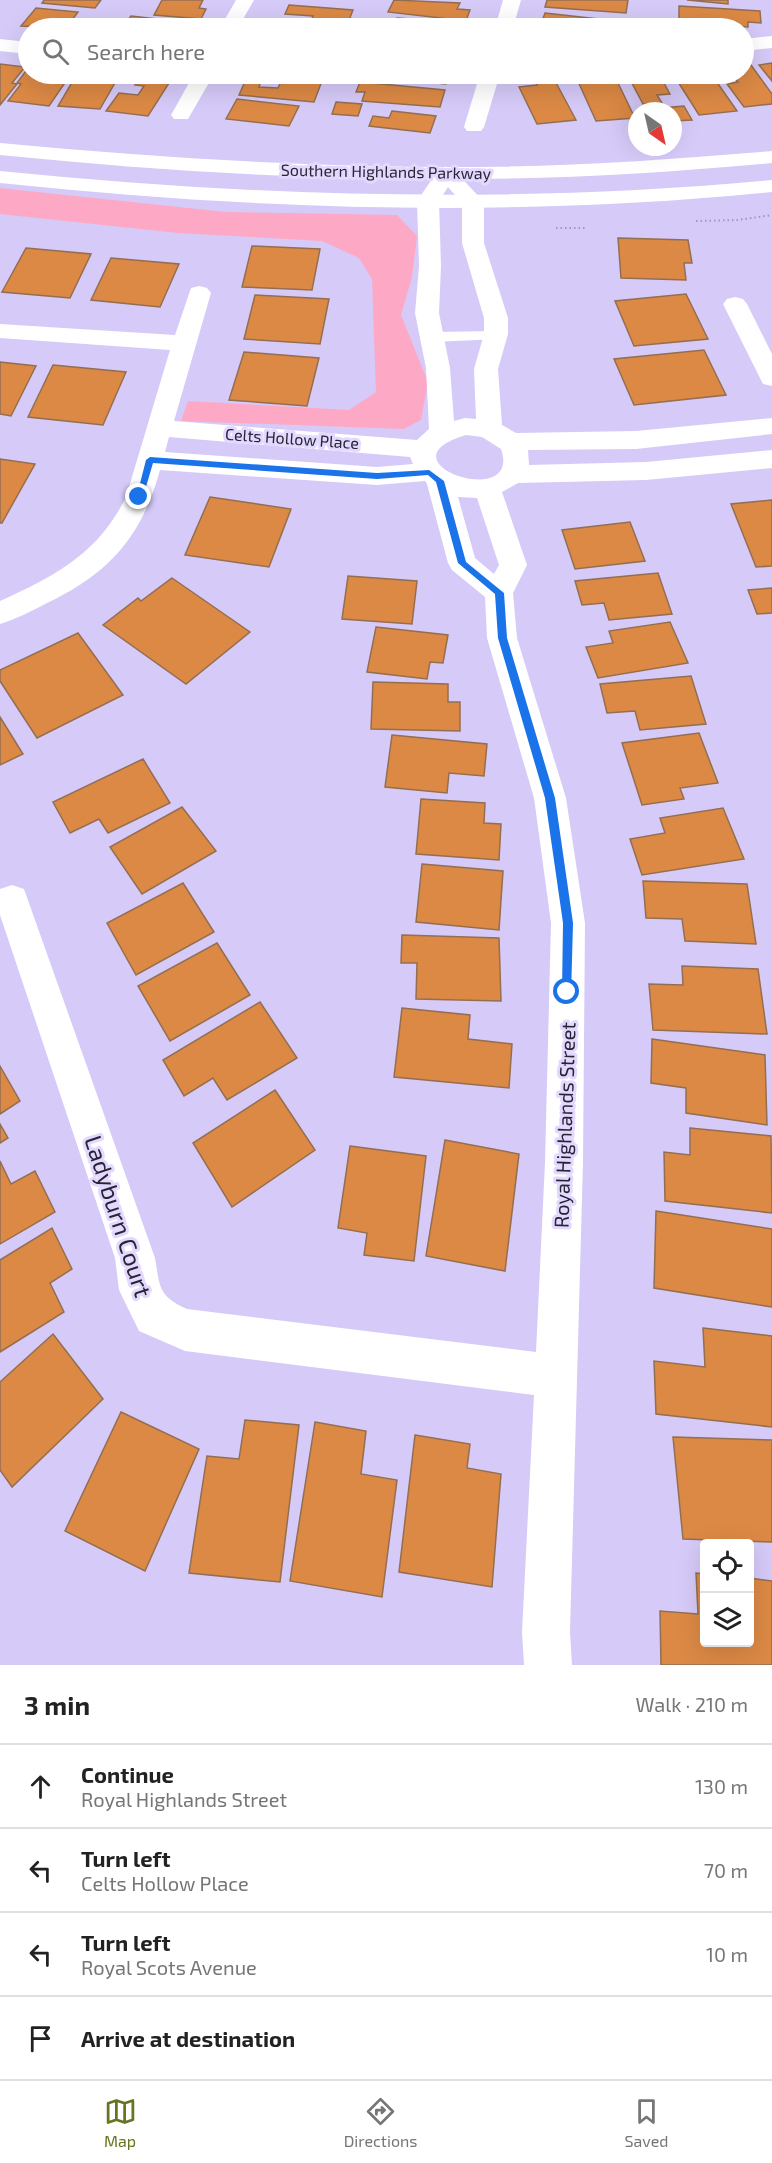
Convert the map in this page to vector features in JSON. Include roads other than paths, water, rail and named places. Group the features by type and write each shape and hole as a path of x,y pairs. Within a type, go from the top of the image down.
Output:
{"street":[{"path":"235,18 245,0"},
{"path":"507,18 512,0"},
{"path":"754,44 772,42"},
{"path":"0,45 18,47"},
{"path":"181,115 198,84"},
{"path":"474,128 487,84"},
{"name":"Southern Highlands Parkway","path":"0,149 255,169 446,173 574,171 772,157"},
{"path":"434,458 462,488 487,488 501,482 512,474 517,464 517,453 500,436 486,369 495,336 496,318 473,243 473,202 446,173 428,201 430,266 427,312 438,368 434,458 462,563 499,593 513,565 487,488"},
{"name":"Southern Highlands Parkway","path":"0,177 231,196 473,202 609,199 772,186"},
{"path":"0,613 60,583 92,563 112,545 129,522 150,460 199,293"},
{"path":"735,304 761,337 772,378"},
{"path":"0,331 185,343"},
{"path":"434,458 465,426 500,436 636,440 772,426"},
{"name":"Celts Hollow Place","path":"159,428 434,458"},
{"name":"Celts Hollow Place","path":"150,460 377,476 434,458"},
{"path":"512,474 646,471 772,459"},
{"name":"Royal Highlands Street","path":"499,593 502,638 550,798 568,923 564,1162 546,1632 548,1665"},
{"name":"Ladyburn Court","path":"12,900 135,1258 140,1290 154,1316 185,1330 555,1376"}],"lane":[{"path":"432,337 495,336"}]}
